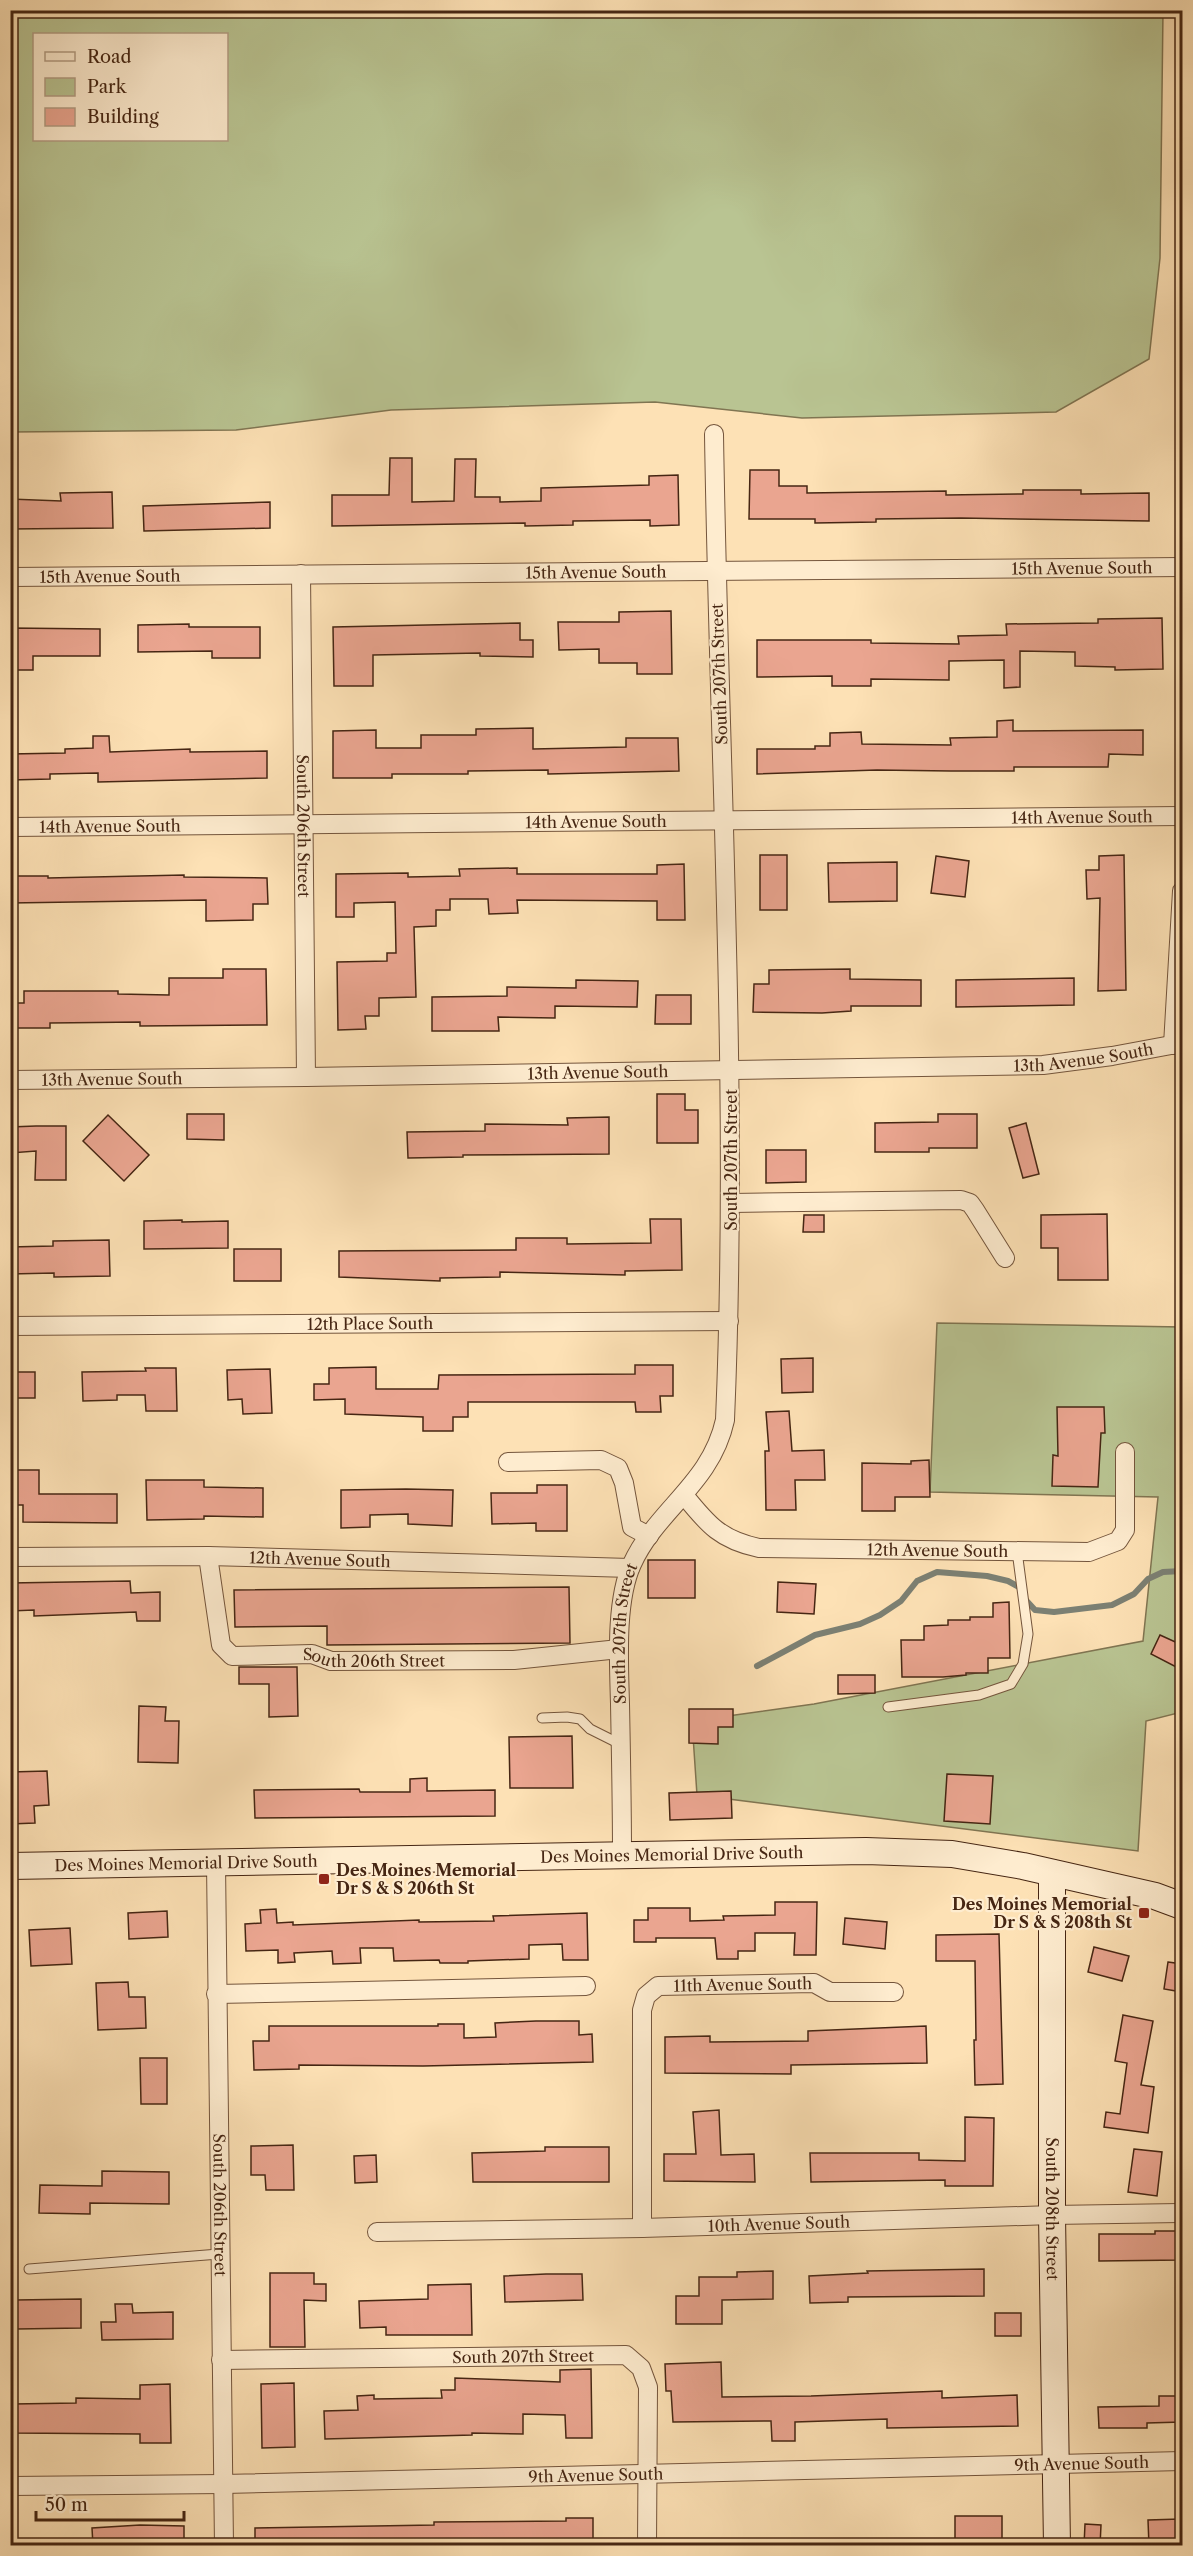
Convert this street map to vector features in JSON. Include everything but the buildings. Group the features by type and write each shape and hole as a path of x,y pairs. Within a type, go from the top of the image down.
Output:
{"main road":[{"name":"Des Moines Memorial Drive South","path":"10,1866 866,1851 952,1854 1155,1896 1182,1906"},
{"name":"South 208th Street","path":"1052,1873 1052,2215 1057,2546"}],"street":[{"name":"South 207th Street","path":"622,1855 619,1649 622,1607 630,1568 649,1536 711,1461 721,1440 725,1420 732,1203 714,434"},
{"name":"15th Avenue South","path":"10,577 1182,567"},
{"name":"South 206th Street","path":"301,574 306,1077"},
{"name":"14th Avenue South","path":"10,827 1182,816"},
{"path":"1178,1044 1182,891"},
{"name":"13th Avenue South","path":"10,1080 1043,1065 1178,1044"},
{"path":"732,1203 961,1200 970,1203 1005,1258"},
{"name":"12th Place South","path":"10,1326 729,1321"},
{"name":"12th Avenue South","path":"684,1495 717,1533 742,1545 759,1548 1089,1552 1118,1541 1125,1530 1125,1452"},
{"path":"508,1462 601,1460 618,1468 624,1483 632,1527 649,1536"},
{"name":"South 206th Street","path":"208,1556 220,1645 232,1656 312,1654 331,1661 459,1661 514,1660 619,1649"},
{"name":"12th Avenue South","path":"10,1557 208,1556 630,1568"},
{"name":"South 206th Street","path":"216,1863 220,2360 224,2546"},
{"name":"11th Avenue South","path":"642,2228 642,2010 646,1996 658,1986 814,1983 830,1992 894,1992"},
{"path":"216,1994 586,1986"},
{"name":"10th Avenue South","path":"377,2232 642,2228 1180,2213"},
{"name":"South 207th Street","path":"220,2360 626,2355 641,2368 648,2387 647,2546"},
{"name":"9th Avenue South","path":"10,2486 224,2484 1055,2462 1182,2461"}],"lane":[{"path":"888,1707 979,1695 1011,1684 1023,1664 1028,1634 1017,1551"},
{"path":"542,1718 580,1719 590,1729 620,1744"},
{"path":"29,2269 219,2254"}],"green space":[{"path":"10,11 1163,11 1160,258 1149,359 1056,412 802,418 655,402 391,410 236,430 11,432"},
{"path":"937,1323 1182,1327 1182,1712 1146,1721 1138,1851 697,1795 692,1721 814,1704 1143,1641 1158,1497 930,1492"}],"waterway":[{"path":"757,1666 815,1635 860,1624 880,1615 901,1601 917,1581 937,1572 987,1576 1008,1581 1019,1587 1024,1598 1035,1610 1054,1612 1112,1605 1134,1594 1148,1579 1163,1572 1182,1571"}],"place":[{"name":"Des Moines Memorial Dr S & S 206th St","path":"324,1879"},
{"name":"Des Moines Memorial Dr S & S 208th St","path":"1144,1913"}]}
